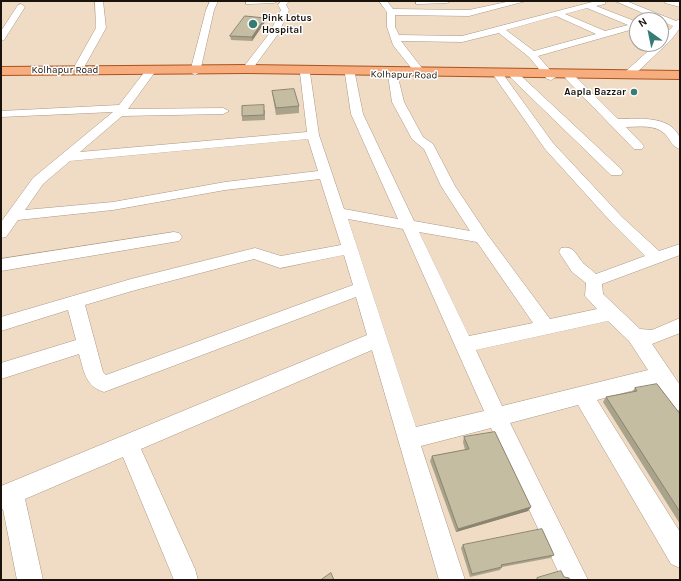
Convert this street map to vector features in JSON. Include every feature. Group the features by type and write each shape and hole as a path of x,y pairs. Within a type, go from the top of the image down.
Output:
{"main road":[{"name":"Kolhapur Road","path":"1,71 78,69 150,72 247,69 548,75 570,77 680,78"},
{"name":"Kolhapur Road","path":"129,70 499,76 628,74 680,75"}],"street":[{"path":"78,69 101,28 99,1"},
{"path":"196,71 210,10 214,1"},
{"path":"249,2 274,1"},
{"path":"247,69 276,30 284,14 285,10 282,5 285,1"},
{"path":"384,2 404,3 447,1"},
{"path":"451,1 460,14"},
{"path":"477,1 485,10"},
{"path":"391,12 460,14 485,10 522,1"},
{"path":"619,1 676,31 628,74"},
{"path":"668,1 680,5"},
{"path":"384,2 391,12 391,27 398,45 420,72"},
{"path":"396,38 462,39 501,30 502,28 602,2"},
{"path":"588,6 629,22"},
{"path":"660,6 680,14"},
{"path":"1,38 21,7"},
{"path":"558,14 606,35"},
{"path":"532,55 629,28"},
{"path":"501,30 532,55 548,75"},
{"path":"1,233 38,181 121,110 150,72"},
{"path":"306,73 313,135 409,439 449,579"},
{"path":"350,74 357,114 497,417 575,580"},
{"path":"393,75 398,102 418,139 429,147 448,186 482,238 546,327"},
{"path":"499,76 549,146 618,220 657,258"},
{"path":"515,76 616,172"},
{"path":"570,77 638,146"},
{"path":"1,114 121,110 223,111"},
{"path":"615,123 654,123 668,130 680,145"},
{"path":"66,157 217,145 313,135"},
{"path":"12,216 113,206 225,186 326,174"},
{"path":"338,213 482,238"},
{"path":"1,265 174,237"},
{"path":"1,324 131,285 255,253 280,262 350,249"},
{"path":"594,281 680,249"},
{"path":"567,252 578,268 594,281"},
{"path":"594,281 594,296 636,336 680,402"},
{"path":"75,302 95,377 104,384 362,288"},
{"path":"464,345 612,313"},
{"path":"636,336 653,337 680,325"},
{"path":"30,580 6,495 378,339"},
{"path":"1,371 86,344"},
{"path":"409,439 662,375"},
{"path":"583,395 680,555"},
{"path":"128,444 186,578"}],"building":[{"path":"245,16 265,18 252,37 230,36"},
{"path":"294,89 299,106 276,108 272,91"},
{"path":"264,105 264,115 242,116 242,106"},
{"path":"657,384 680,414 680,512 606,397 637,391 635,388"},
{"path":"495,432 531,507 458,529 432,456 469,449 464,437"},
{"path":"542,529 554,555 501,565 502,567 472,574 463,545"},
{"path":"561,571 564,577 569,578 570,580 537,580 537,578"},
{"path":"331,573 334,580 321,580"}],"place":[{"name":"Pink Lotus Hospital","path":"253,24"},
{"name":"Aapla Bazzar","path":"634,92"}]}
